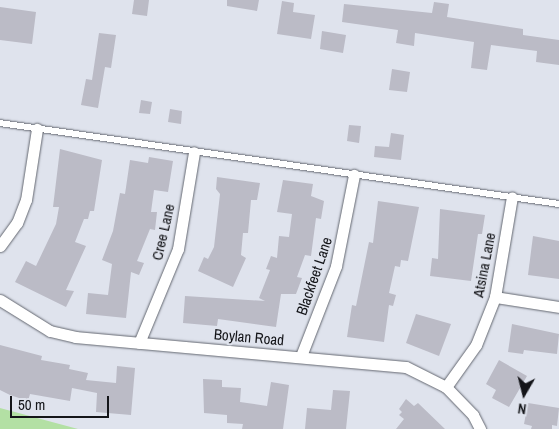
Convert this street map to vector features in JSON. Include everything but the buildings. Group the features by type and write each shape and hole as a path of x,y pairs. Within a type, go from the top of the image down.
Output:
{"street":[{"path":"0,246 17,223 26,200 37,129"},
{"name":"Cree Lane","path":"139,343 178,249 194,152"},
{"name":"Blackfeet Lane","path":"301,356 336,266 354,175"},
{"name":"Atsina Lane","path":"446,387 476,345 495,297 512,197"},
{"path":"495,297 559,307"},
{"name":"Boylan Road","path":"0,300 50,331 75,338 301,356 406,367 446,387 473,415 480,429"}],"lane":[{"path":"0,123 559,204"}],"green space":[{"path":"0,408 78,429 0,429"}]}
